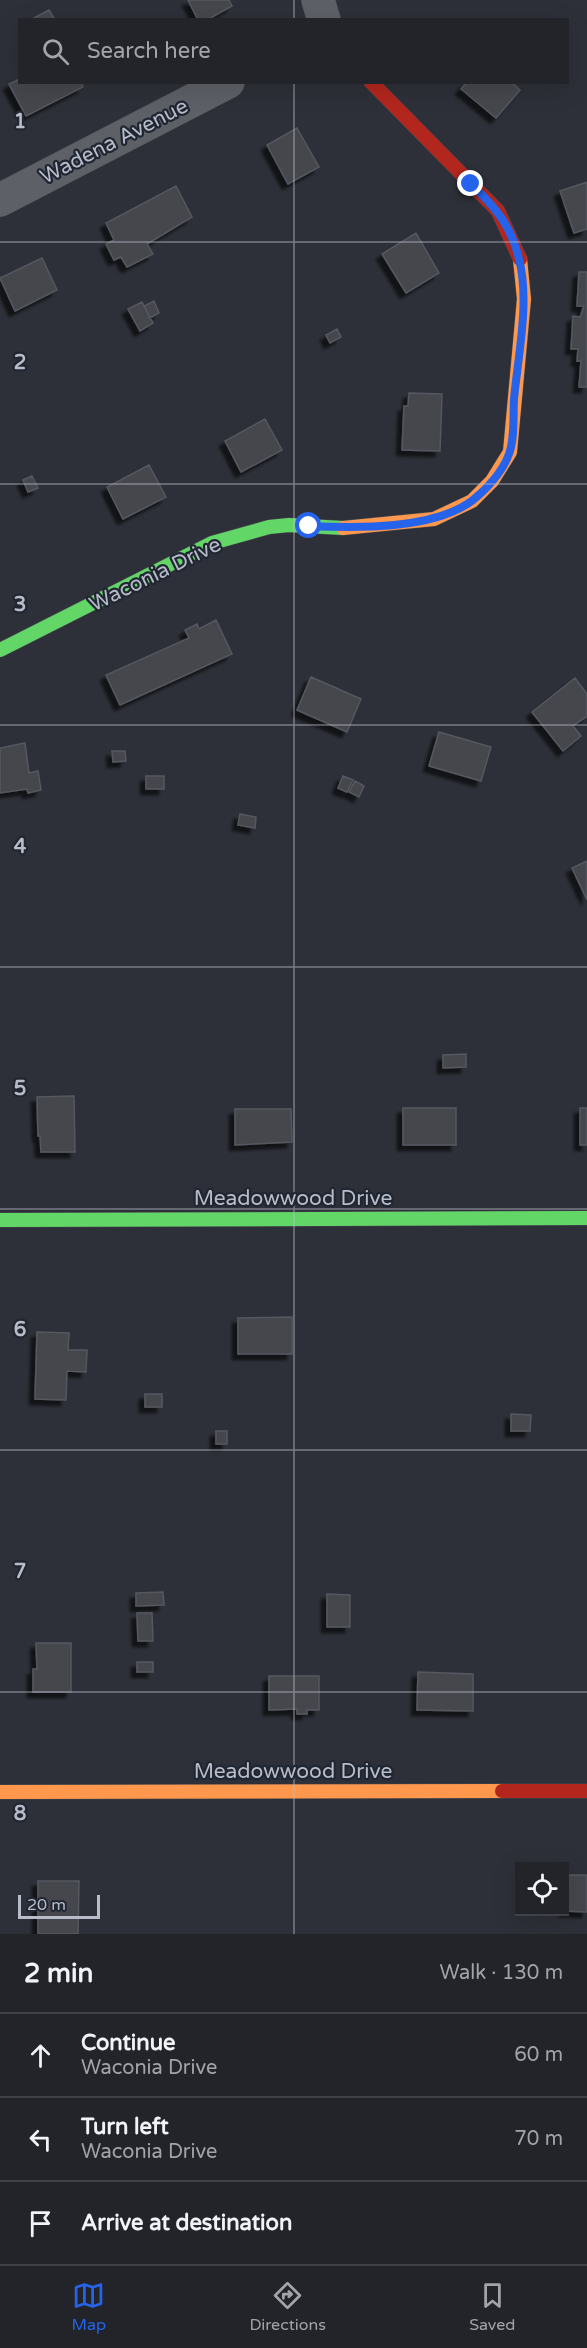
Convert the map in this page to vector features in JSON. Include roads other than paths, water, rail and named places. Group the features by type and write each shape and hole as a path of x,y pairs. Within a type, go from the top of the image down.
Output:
{"street":[{"path":"318,0 323,18"},
{"name":"Wadena Avenue","path":"0,200 224,84"},
{"name":"Waconia Drive","path":"0,650 212,543 269,527 289,525 351,528 435,519 472,501 504,465 510,452 524,299 520,260 498,211 373,84"},
{"name":"Meadowwood Drive","path":"0,1220 587,1218"},
{"name":"Meadowwood Drive","path":"0,1792 587,1791"}]}
